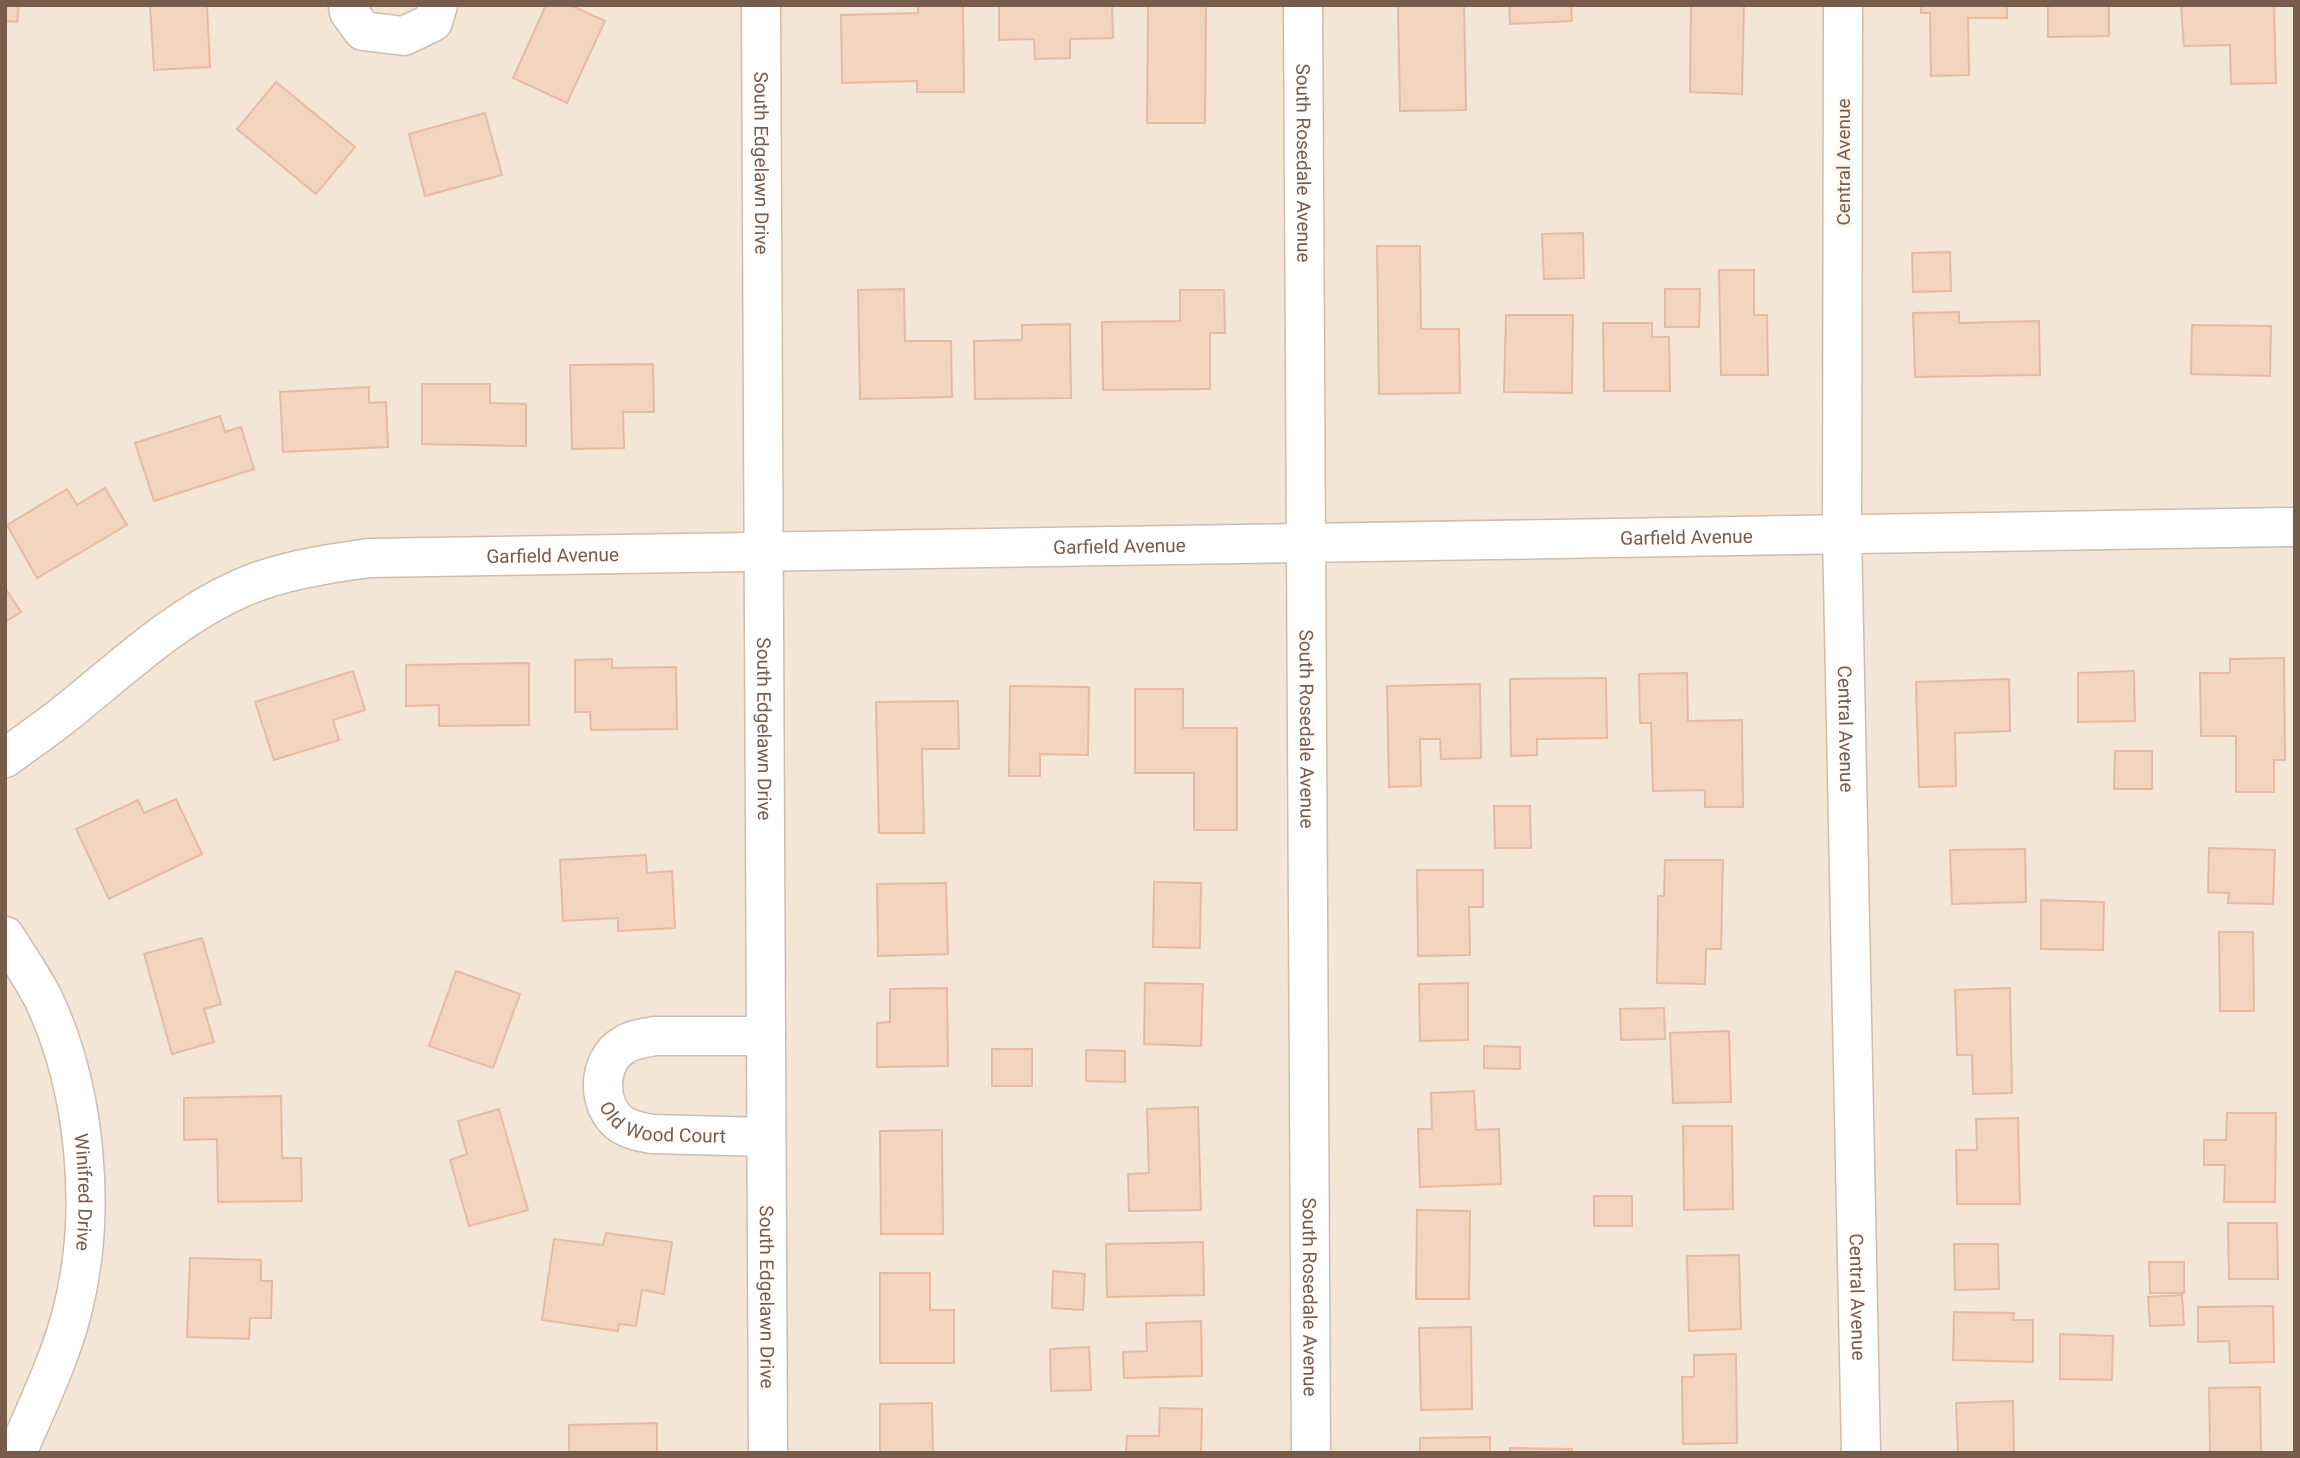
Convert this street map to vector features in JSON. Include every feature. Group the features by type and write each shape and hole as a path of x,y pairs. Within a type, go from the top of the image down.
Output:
{"street":[{"path":"348,5 349,12 363,31 404,36 433,22 438,5"},
{"name":"South Edgelawn Drive","path":"761,5 768,1453"},
{"name":"South Rosedale Avenue","path":"1303,5 1311,1453"},
{"name":"Central Avenue","path":"1843,5 1842,533 1861,1453"},
{"name":"Garfield Avenue","path":"5,758 124,664 209,604 242,587 318,565 369,558 2295,527"},
{"name":"Winifred Drive","path":"5,936 43,999 61,1041 75,1091 85,1178 80,1268 73,1310 48,1381 17,1453"},
{"name":"Old Wood Court","path":"766,1036 655,1036 638,1039 624,1044 612,1054 603,1080 610,1113 620,1123 634,1130 652,1134 766,1137"}],"shaded area":[{"path":"5,5 2295,5 2295,1453 5,1453"}],"building":[{"path":"5,5 19,5 17,22 5,21"},
{"path":"150,5 207,5 210,67 154,70"},
{"path":"546,5 570,5 605,21 567,103 513,78"},
{"path":"918,5 963,5 964,92 917,92 917,81 842,83 841,15 918,13"},
{"path":"999,5 1112,5 1113,38 1070,39 1070,58 1035,59 1034,39 999,40"},
{"path":"1148,5 1206,5 1205,123 1147,123"},
{"path":"1398,5 1464,5 1466,110 1400,111"},
{"path":"1509,5 1571,5 1572,21 1510,24"},
{"path":"1691,5 1744,5 1742,94 1690,92"},
{"path":"1921,5 2007,5 2007,18 1968,18 1969,75 1931,76 1930,13 1921,13"},
{"path":"2048,5 2109,5 2109,36 2048,37"},
{"path":"2181,5 2274,5 2276,83 2231,84 2230,45 2184,46"},
{"path":"276,82 355,147 316,194 237,129"},
{"path":"485,113 502,175 425,196 409,134"},
{"path":"1583,233 1584,278 1544,279 1542,234"},
{"path":"1377,246 1420,246 1421,329 1459,329 1460,393 1379,394"},
{"path":"1950,252 1951,291 1913,292 1912,253"},
{"path":"1719,270 1754,270 1754,315 1767,315 1768,375 1721,375"},
{"path":"904,289 905,341 951,341 952,397 860,399 858,290"},
{"path":"1665,289 1700,289 1699,327 1665,327"},
{"path":"1180,290 1224,290 1225,333 1210,333 1210,389 1103,390 1102,322 1180,321"},
{"path":"1959,312 1959,323 2039,321 2040,375 1915,377 1913,313"},
{"path":"1506,315 1573,315 1572,393 1504,392"},
{"path":"1603,323 1652,323 1652,337 1669,337 1670,391 1604,391"},
{"path":"1070,324 1071,398 975,399 974,341 1022,340 1022,325"},
{"path":"2192,325 2271,326 2270,376 2191,374"},
{"path":"653,364 654,412 623,412 624,448 572,449 570,365"},
{"path":"422,384 490,384 490,403 526,404 526,446 422,444"},
{"path":"369,387 369,403 386,402 388,447 283,452 280,392"},
{"path":"220,416 225,432 241,427 254,469 154,501 135,443"},
{"path":"105,488 127,525 37,578 7,525 67,489 77,505"},
{"path":"5,588 21,612 5,622"},
{"path":"2284,658 2285,760 2274,760 2274,792 2236,792 2236,736 2201,736 2200,673 2230,673 2230,659"},
{"path":"612,659 612,668 676,667 677,729 591,730 590,712 575,712 575,660"},
{"path":"529,663 529,725 439,726 439,705 406,706 406,665"},
{"path":"353,671 365,710 333,720 339,740 274,760 255,702"},
{"path":"2134,671 2135,721 2078,722 2078,673"},
{"path":"1687,673 1688,721 1742,720 1743,807 1705,807 1705,790 1653,791 1651,723 1640,723 1639,674"},
{"path":"1606,678 1607,738 1537,739 1537,755 1511,756 1510,679"},
{"path":"2009,679 2010,731 1955,733 1956,786 1919,787 1916,682"},
{"path":"1480,684 1481,758 1441,759 1440,739 1420,739 1421,786 1389,787 1387,686"},
{"path":"1010,686 1089,687 1088,755 1040,754 1040,776 1009,776"},
{"path":"1135,689 1183,689 1183,728 1237,728 1237,830 1194,830 1194,773 1135,773"},
{"path":"958,701 959,749 922,749 924,833 879,833 876,702"},
{"path":"2115,751 2152,751 2152,789 2114,789"},
{"path":"176,799 202,854 109,899 76,829 138,800 144,813"},
{"path":"1494,806 1530,806 1531,848 1495,848"},
{"path":"2209,848 2275,850 2273,904 2228,903 2229,893 2208,892"},
{"path":"2025,849 2026,902 1952,904 1950,850"},
{"path":"646,855 647,873 672,871 675,928 618,931 618,918 563,921 560,860"},
{"path":"1665,860 1723,860 1721,949 1706,949 1705,984 1657,983 1658,896 1664,896"},
{"path":"1417,870 1483,870 1483,907 1469,907 1470,955 1418,956"},
{"path":"1154,882 1201,883 1200,948 1153,947"},
{"path":"946,883 948,954 878,956 877,884"},
{"path":"2041,900 2104,902 2103,950 2041,949"},
{"path":"2219,932 2253,932 2254,1011 2220,1011"},
{"path":"202,938 221,1004 204,1009 214,1042 172,1054 144,954"},
{"path":"456,971 520,994 493,1068 429,1046"},
{"path":"1145,983 1203,984 1201,1046 1144,1044"},
{"path":"1468,983 1468,1040 1420,1041 1419,984"},
{"path":"947,988 948,1066 877,1067 877,1023 890,1022 890,989"},
{"path":"2010,988 2012,1093 1973,1094 1972,1055 1957,1055 1955,990"},
{"path":"1664,1008 1665,1039 1621,1040 1620,1009"},
{"path":"1729,1031 1731,1102 1673,1103 1670,1033"},
{"path":"1484,1046 1520,1047 1520,1069 1484,1068"},
{"path":"992,1049 1032,1049 1032,1086 992,1086"},
{"path":"1086,1050 1125,1051 1125,1082 1086,1081"},
{"path":"1474,1091 1476,1130 1499,1129 1501,1184 1420,1187 1418,1129 1432,1129 1431,1093"},
{"path":"281,1096 282,1158 301,1158 302,1201 218,1202 217,1139 184,1140 184,1098"},
{"path":"1198,1107 1201,1210 1129,1211 1128,1174 1149,1173 1147,1109"},
{"path":"499,1109 528,1210 469,1226 450,1160 467,1154 458,1121"},
{"path":"2227,1113 2276,1113 2275,1202 2224,1202 2225,1165 2204,1165 2204,1140 2226,1140"},
{"path":"2018,1118 2020,1204 1957,1204 1956,1150 1977,1150 1976,1119"},
{"path":"1683,1126 1732,1126 1733,1209 1684,1210"},
{"path":"942,1130 943,1234 881,1234 880,1131"},
{"path":"1594,1196 1632,1196 1632,1226 1594,1226"},
{"path":"1417,1210 1470,1211 1469,1299 1416,1299"},
{"path":"2228,1223 2277,1223 2278,1279 2229,1279"},
{"path":"606,1233 672,1242 664,1294 642,1290 636,1326 619,1324 618,1331 542,1320 554,1239 603,1245"},
{"path":"1203,1242 1204,1295 1107,1297 1106,1244"},
{"path":"1954,1244 1998,1244 1999,1289 1955,1290"},
{"path":"1739,1255 1741,1329 1689,1331 1687,1256"},
{"path":"190,1258 261,1260 261,1281 272,1281 271,1318 250,1318 249,1339 187,1337"},
{"path":"2149,1262 2184,1262 2184,1293 2150,1293"},
{"path":"1053,1271 1085,1274 1083,1310 1052,1308"},
{"path":"880,1273 930,1273 930,1310 954,1310 954,1363 880,1363"},
{"path":"2182,1295 2184,1325 2150,1326 2148,1297"},
{"path":"2273,1306 2274,1362 2230,1363 2229,1341 2198,1342 2198,1307"},
{"path":"1954,1312 2014,1313 2013,1320 2033,1320 2033,1362 1953,1360"},
{"path":"1201,1321 1202,1376 1124,1378 1123,1352 1147,1351 1146,1323"},
{"path":"1471,1327 1472,1409 1421,1410 1419,1328"},
{"path":"2060,1334 2113,1336 2112,1380 2060,1379"},
{"path":"1089,1347 1091,1390 1051,1391 1050,1349"},
{"path":"1736,1354 1737,1443 1683,1444 1682,1377 1694,1377 1694,1355"},
{"path":"2260,1387 2261,1453 2210,1453 2209,1388"},
{"path":"2013,1401 2014,1453 1958,1453 1956,1403"},
{"path":"932,1403 933,1453 880,1453 880,1404"},
{"path":"1160,1408 1202,1409 1201,1453 1126,1453 1127,1436 1159,1436"},
{"path":"657,1423 657,1453 569,1453 569,1425"},
{"path":"1490,1437 1490,1453 1420,1453 1420,1438"},
{"path":"1510,1448 1572,1449 1572,1453 1510,1453"}]}
